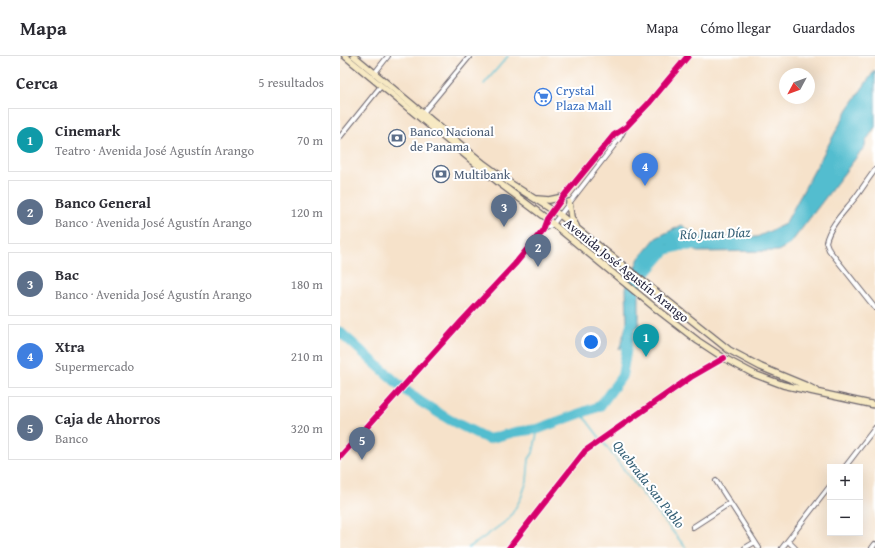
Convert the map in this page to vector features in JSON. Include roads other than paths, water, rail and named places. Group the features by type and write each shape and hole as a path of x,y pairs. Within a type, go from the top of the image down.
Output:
{"main road":[{"name":"Avenida José Agustín Arango","path":"345,56 373,75 484,164 510,183 553,210 577,228 657,294 729,350 761,367 821,393"},
{"name":"Avenida José Agustín Arango","path":"354,56 373,75 381,86 422,115 505,188 547,219 689,334 724,358 770,381 793,388 875,405"},
{"path":"536,199 549,200 563,197"},
{"path":"569,202 571,217 577,228"},
{"path":"717,340 722,349 724,358 734,357 746,359"}],"street":[{"path":"373,75 388,56"},
{"path":"422,115 470,56"},
{"path":"543,230 553,224 626,127 649,103 688,56"},
{"path":"340,137 381,86"},
{"path":"519,260 543,230 547,219 563,197 614,135 626,127"},
{"path":"875,170 829,232 826,242 829,250 875,308"},
{"path":"340,457 515,264"},
{"path":"551,495 585,451 617,428 724,358"},
{"path":"847,464 875,428"},
{"path":"716,481 759,548"},
{"path":"782,548 827,490"},
{"path":"693,527 730,503"},
{"path":"508,548 543,505"},
{"path":"788,541 795,548"},
{"path":"745,548 755,542"},
{"path":"872,548 875,544"}],"water":[{"path":"875,70 875,127 866,141 865,146 790,244 778,251 697,252 688,244 667,245 647,267 639,294 639,325 619,350 627,323 626,288 639,258 656,238 682,225 697,237 757,237 785,224 848,109"}],"waterway":[{"path":"484,84 508,56"},
{"name":"Río Juan Díaz","path":"637,284 666,250 681,246 703,245"},
{"name":"Río Juan Díaz","path":"340,332 405,390 421,402 450,420 488,439 515,432 538,429 600,406 622,376 631,324"},
{"name":"Quebrada San Pablo","path":"581,413 686,548"},
{"path":"468,548 509,519 521,498 527,481 529,459 533,453 538,429"}],"tunnel":[{"path":"543,505 551,495"}],"place":[{"name":"Crystal Plaza Mall","path":"543,97"},
{"name":"Banco Nacional de Panama","path":"397,138"},
{"name":"Multibank","path":"441,174"},
{"name":"Xtra","path":"645,186"},
{"name":"Bac","path":"504,227"},
{"name":"Banco General","path":"538,267"},
{"name":"Cinemark","path":"646,357"},
{"name":"Caja de Ahorros","path":"362,460"}]}
